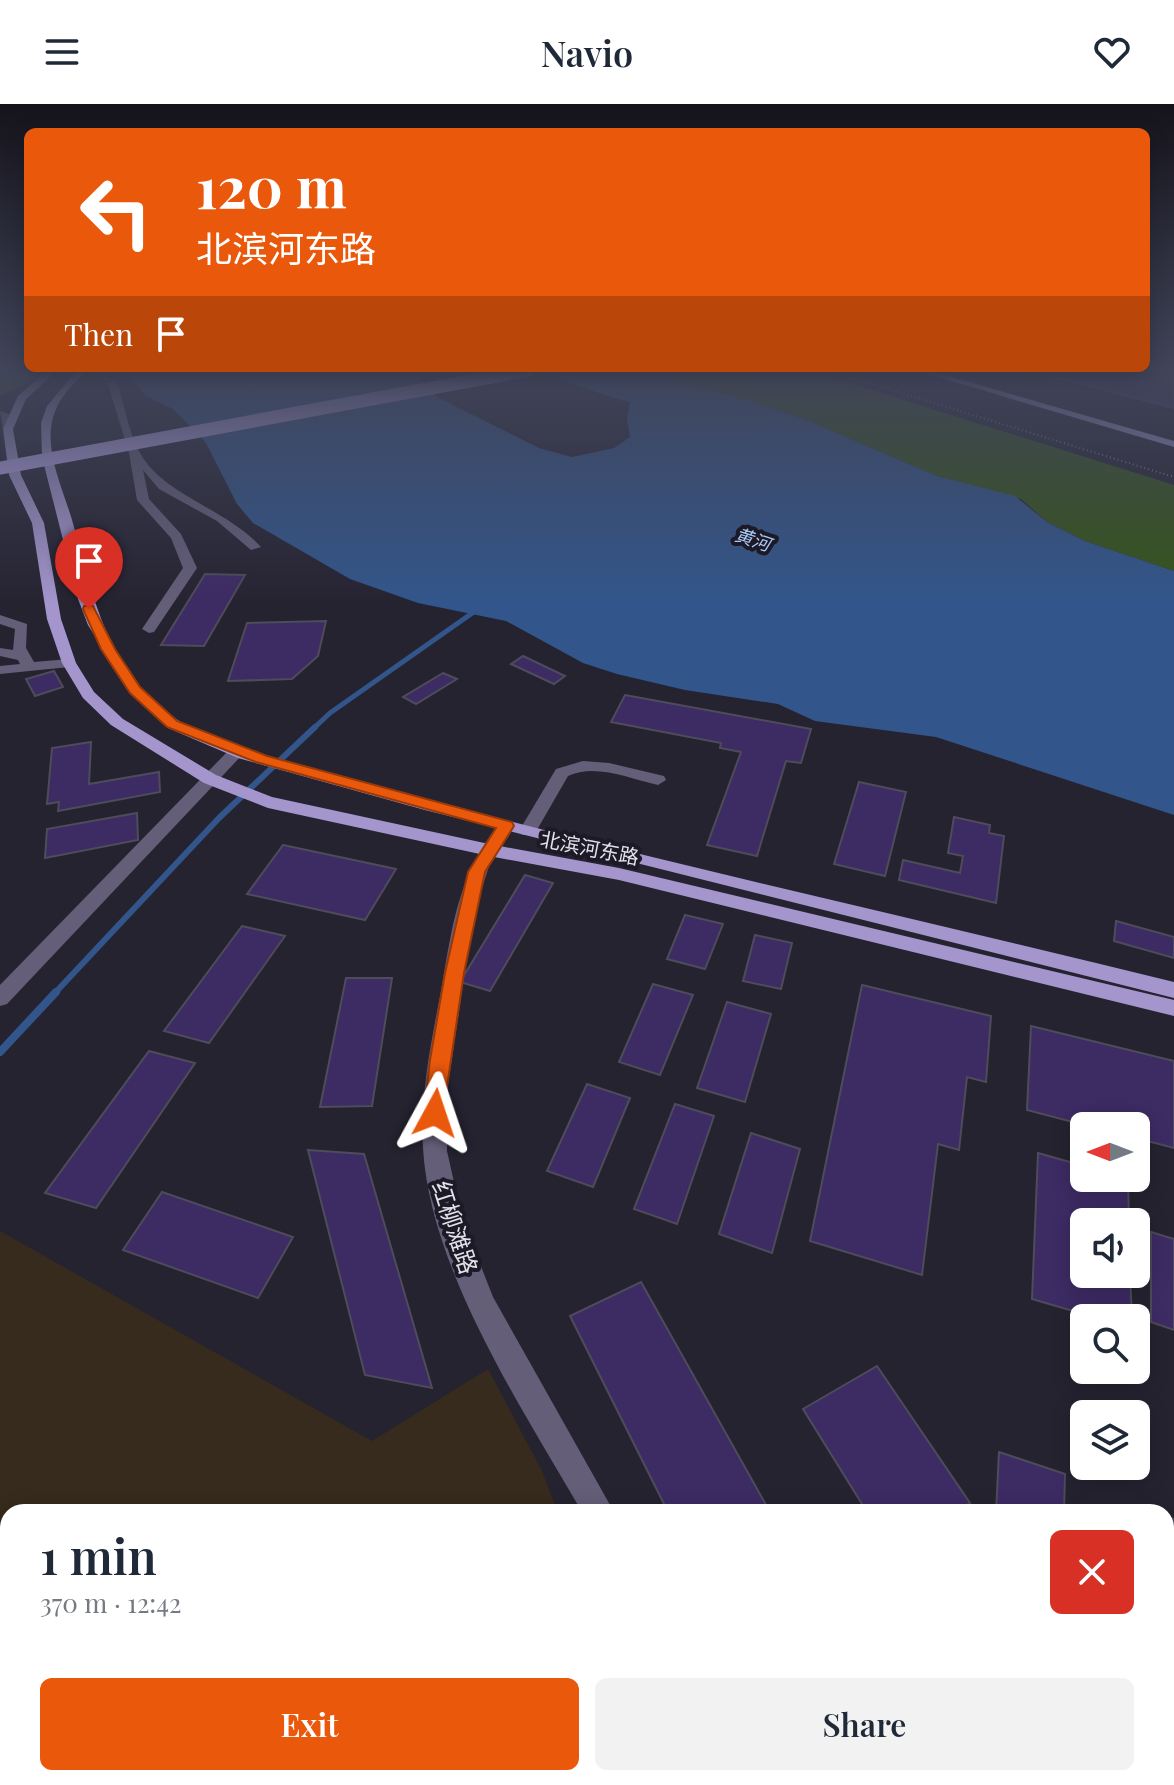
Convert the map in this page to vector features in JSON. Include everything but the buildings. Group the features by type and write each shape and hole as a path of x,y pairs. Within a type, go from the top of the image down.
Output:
{"highway":[{"path":"0,452 41,448"},
{"path":"0,462 73,448"},
{"path":"0,468 106,448"}],"main road":[{"name":"北滨河东路","path":"11,448 15,475 38,523 54,619 69,663 88,695 117,722 210,779 268,802 489,850 619,874 1174,1008"},
{"name":"北滨河东路","path":"44,448 45,462 66,519 89,609 108,649 135,690 172,724 261,759 517,829 1174,990"}],"street":[{"path":"133,451 163,487 221,518 255,547"},
{"path":"133,451 143,500 177,537 190,568 149,629"},
{"path":"0,619 22,627 19,648 26,662"},
{"path":"0,652 26,662"},
{"path":"0,670 26,662 69,663"},
{"path":"0,998 237,751"},
{"name":"红柳滩路","path":"594,1504 502,1344 460,1252 438,1171 435,1113 440,1060 459,944 477,872 489,850 517,829 562,773 568,770 591,767 658,780"}],"path":[{"path":"1078,448 1174,477"}],"shaded area":[{"path":"0,1231 372,1441 488,1369 541,1469 555,1504 0,1504"}],"green space":[{"path":"873,448 1058,448 1174,485 1174,571 1085,541 1047,522 1021,499 937,476"}],"water":[{"name":"黄河","path":"209,448 541,448 572,457 612,448 873,448 937,476 1015,496 1047,522 1085,541 1174,571 1174,815 936,737 815,721 778,704 685,690 583,663 506,621 418,603 350,579 253,523 237,504"}],"waterway":[{"path":"313,729 330,713 478,609"},
{"path":"54,994 219,818 315,727"},
{"path":"0,1052 56,992"}],"route":[{"path":"89,609 108,649 135,690 172,724 261,759 506,826 477,872 459,944 440,1060 435,1113"}]}
